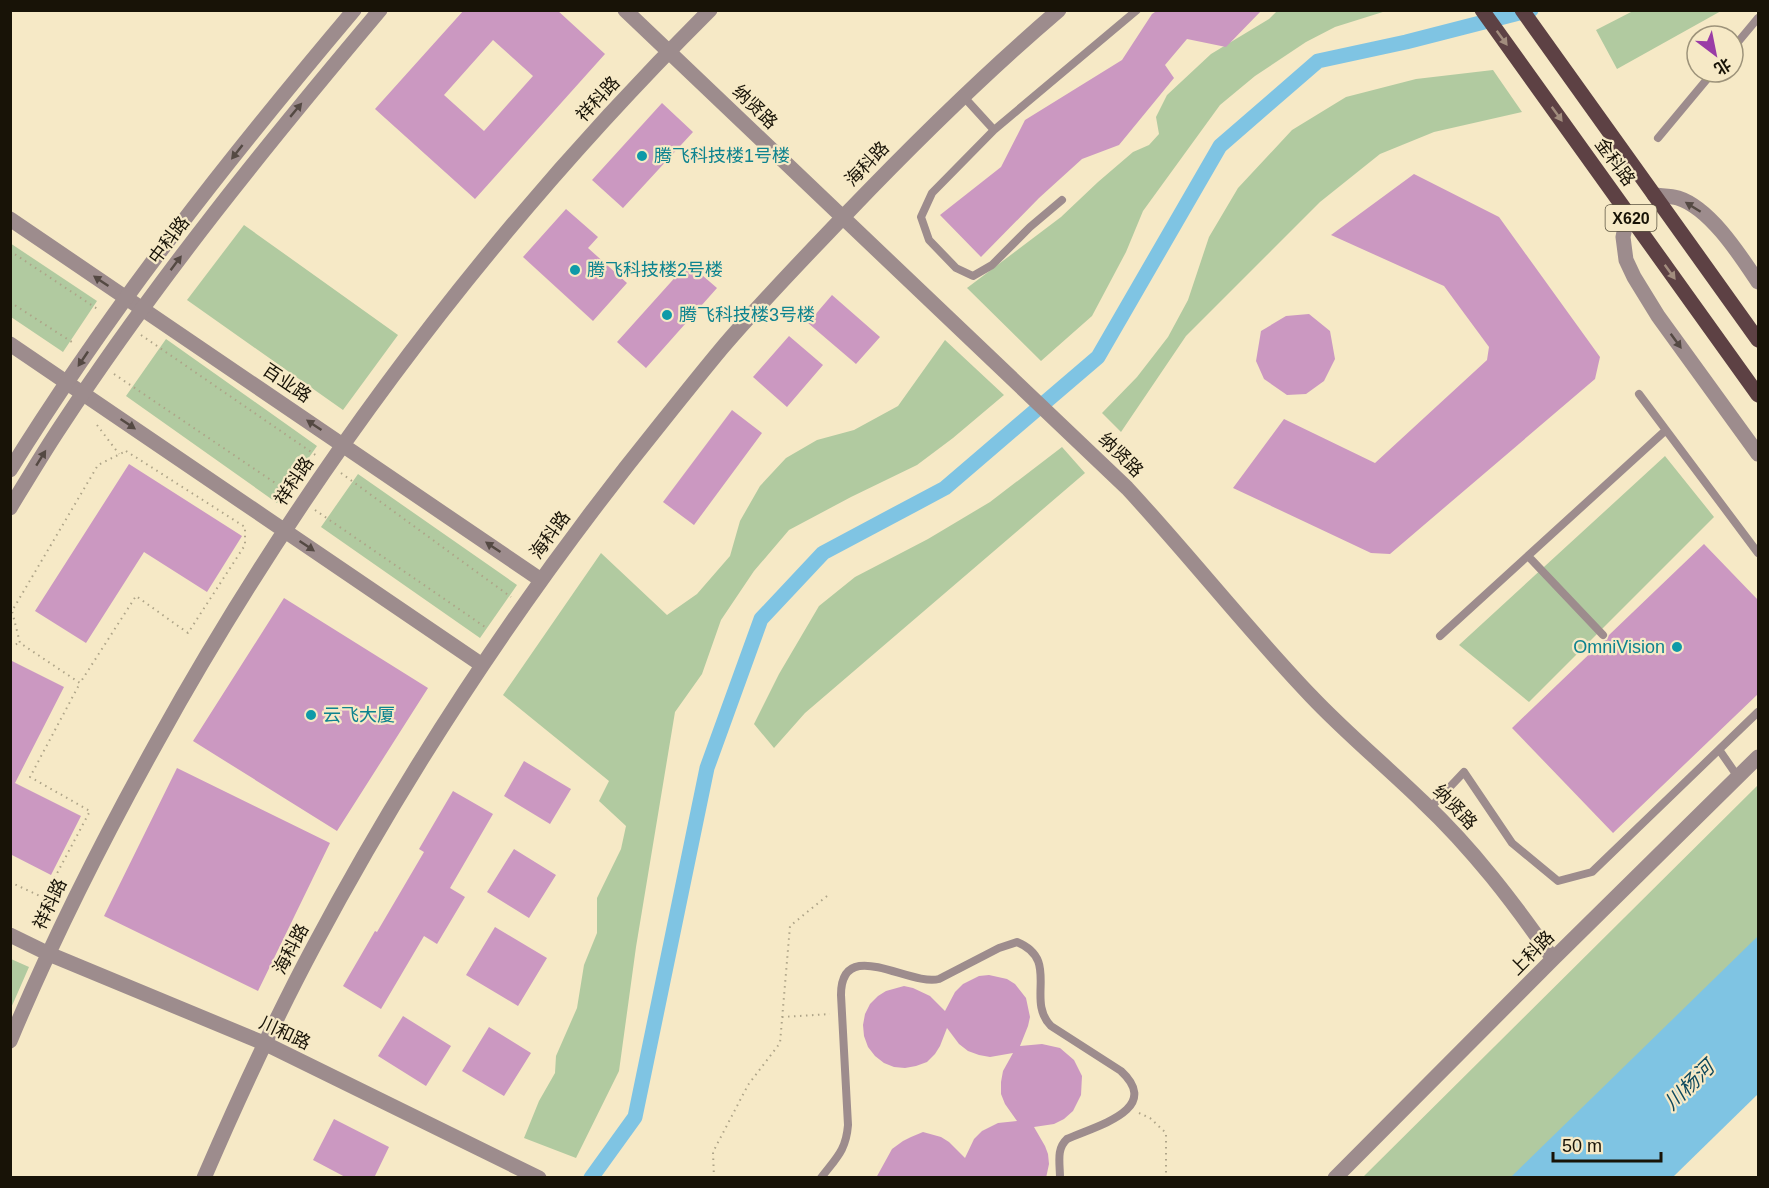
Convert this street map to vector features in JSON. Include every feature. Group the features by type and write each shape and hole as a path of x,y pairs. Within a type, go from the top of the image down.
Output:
{"main road":[{"name":"金科路","path":"1482,10 1758,395"},
{"name":"金科路","path":"1522,10 1758,340"}],"street":[{"name":"中科路","path":"10,470 67,382 196,203 354,10"},
{"name":"中科路","path":"10,508 60,426 142,309 273,138 380,10"},
{"name":"纳贤路","path":"626,10 1127,488 1313,698 1430,808 1463,843 1495,880 1553,959"},
{"name":"祥科路","path":"10,1041 75,896 112,824 193,676 303,502 388,382 485,258 563,166 710,10"},
{"name":"海科路","path":"204,1178 242,1092 314,947 364,856 416,768 482,665 541,580 613,483 722,348 911,147 963,96 1059,10"},
{"path":"1654,195 1678,198 1697,207 1731,243 1758,282"},
{"path":"1628,213 1623,237 1626,260 1634,277 1658,316 1758,454"},
{"name":"百业路","path":"10,219 541,580"},
{"path":"10,344 482,665"},
{"name":"上科路","path":"1335,1178 1758,757"},
{"name":"川和路","path":"10,935 49,954 266,1044 539,1178"}],"lane":[{"path":"1062,200 1030,227 992,265 973,276 956,268 929,240 921,217 932,193 994,130 1137,10"},
{"path":"1745,34 1758,18"},
{"path":"1658,138 1703,84"},
{"path":"963,96 994,130"},
{"path":"1639,394 1758,553"},
{"path":"1440,636 1666,430"},
{"path":"1528,556 1603,635"},
{"path":"1430,808 1464,772 1512,843 1558,881 1592,872 1758,712"},
{"path":"1719,751 1738,777"},
{"path":"821,1178 847,1141 841,988 850,970 865,964 932,981 999,948 1017,942 1032,949 1040,966 1041,1006 1045,1020 1121,1071 1131,1080 1135,1093 1130,1108 1124,1114 1067,1138 1059,1152 1060,1178"}],"path":[{"path":"10,251 111,319"},
{"path":"10,302 88,352"},
{"path":"129,327 329,464 523,606"},
{"path":"102,366 500,638"},
{"path":"97,425 119,454"},
{"path":"10,882 44,898 90,810 30,777 80,683 136,596 188,633 245,544 245,527 126,451 98,465 12,610 20,643 80,683"},
{"path":"10,646 20,643"},
{"path":"714,1178 713,1152 748,1085 780,1043 790,926 827,896"},
{"path":"782,1017 842,1013"},
{"path":"1130,1108 1150,1118 1166,1133 1166,1178"}],"green space":[{"path":"1633,10 1721,11 1698,24 1685,24 1685,31 1617,69 1596,30"},
{"path":"1277,11 1386,11 1335,27 1306,42 1255,76 1220,105 1143,211 1126,252 1092,316 1041,361 967,288 1061,217 1133,152 1149,145 1159,134 1156,117 1167,95 1211,54 1269,19"},
{"path":"1493,70 1522,112 1434,132 1380,154 1320,202 1186,336 1121,432 1102,413 1137,377 1168,337 1188,300 1209,237 1238,188 1292,130 1346,97 1416,79"},
{"path":"244,225 398,335 343,410 187,300"},
{"path":"10,243 97,301 63,352 11,317"},
{"path":"166,339 317,446 277,503 126,396"},
{"path":"945,340 1004,395 917,465 789,530 754,571 721,620 702,674 675,712 636,947 619,1071 576,1158 524,1138 539,1101 555,1073 556,1056 577,1008 584,965 597,933 597,898 621,849 626,826 599,801 609,781 503,695 601,553 667,615 697,594 730,556 740,521 760,486 786,458 817,440 854,430 898,406"},
{"path":"1062,447 1085,473 805,713 774,748 754,724 779,674 819,606 855,577 928,539 990,502"},
{"path":"1665,456 1714,517 1529,702 1459,645"},
{"path":"358,474 517,585 480,638 321,527"},
{"path":"1758,785 1758,939 1514,1177 1362,1178"},
{"path":"11,959 29,967 11,1008"}],"water":[{"name":"川杨河","path":"1758,936 1758,1094 1673,1177 1511,1177"}],"building":[{"path":"464,10 557,10 605,54 475,199 375,109","holes":["493,40 533,76 484,131 444,95"]},
{"path":"1158,10 1262,10 1226,47 1187,39 1165,65 1174,78 1119,145 1082,159 1039,198 981,257 940,215 1001,167 1025,120 1122,60 1152,14"},
{"name":"腾飞科技楼1号楼","path":"662,103 693,132 623,208 592,180"},
{"path":"1414,174 1499,217 1600,357 1595,379 1390,554 1371,553 1233,488 1284,419 1375,463 1487,360 1489,347 1444,286 1331,235"},
{"name":"腾飞科技楼2号楼","path":"566,209 598,237 588,248 627,283 593,321 523,257"},
{"name":"腾飞科技楼3号楼","path":"688,263 717,288 646,368 617,342"},
{"path":"832,295 880,337 856,364 808,323"},
{"path":"1309,314 1330,331 1335,359 1324,381 1306,394 1287,395 1264,379 1256,361 1261,331 1286,316"},
{"path":"789,336 823,365 787,407 753,377"},
{"path":"732,410 762,433 694,525 663,502"},
{"path":"129,464 242,536 207,592 144,552 86,643 35,611"},
{"name":"OmniVision","path":"1704,544 1758,600 1758,694 1613,833 1512,728 1603,641 1607,640 1609,635"},
{"name":"云飞大厦","path":"284,598 428,688 337,831 193,741"},
{"path":"10,660 64,687 15,783 81,816 51,875 10,854"},
{"path":"524,761 571,789 550,824 504,796"},
{"path":"177,768 330,843 258,991 104,916"},
{"path":"453,791 493,814 450,888 465,897 437,944 424,936 381,1009 343,986 424,852 419,849"},
{"path":"514,849 556,875 529,918 487,892"},
{"path":"495,927 547,958 518,1006 466,975"},
{"path":"989,975 1007,979 1015,984 1026,998 1030,1017 1020,1046 1042,1044 1060,1048 1074,1060 1082,1076 1081,1095 1073,1111 1054,1124 1034,1127 1048,1154 1049,1164 1046,1178 876,1178 892,1149 923,1132 941,1137 965,1158 974,1139 982,1131 998,1123 1017,1121 1001,1094 1003,1071 1013,1053 990,1057 968,1051 959,1044 947,1028 940,1046 927,1062 905,1068 894,1067 875,1056 864,1036 865,1014 870,1004 886,991 904,986 913,988 930,996 945,1011 955,992 963,984 979,976"},
{"path":"403,1016 451,1046 426,1086 378,1056"},
{"path":"489,1027 531,1053 504,1096 462,1071"},
{"path":"334,1119 389,1147 374,1178 347,1178 313,1160"}],"waterway":[{"path":"591,1178 635,1117 707,768 761,619 823,553 945,488 1098,357 1220,146 1318,61 1406,42 1531,10"}],"place":[{"name":"腾飞科技楼1号楼","path":"642,156"},
{"name":"腾飞科技楼2号楼","path":"575,270"},
{"name":"腾飞科技楼3号楼","path":"667,315"},
{"name":"OmniVision","path":"1677,647"},
{"name":"云飞大厦","path":"311,715"}]}
